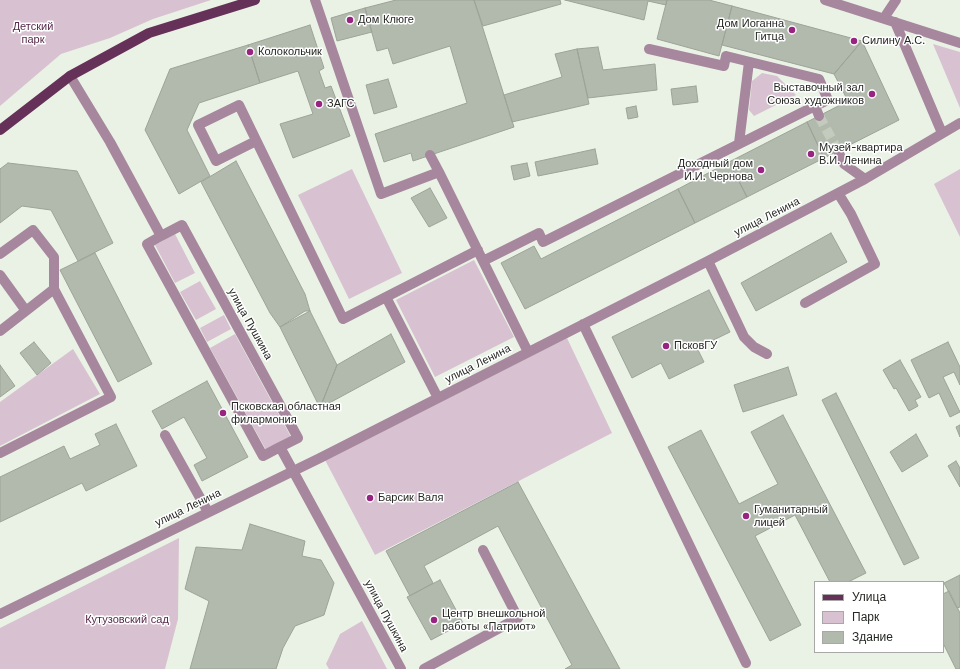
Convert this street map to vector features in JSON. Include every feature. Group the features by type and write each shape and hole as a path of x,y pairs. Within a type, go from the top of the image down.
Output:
{"main road":[{"path":"0,130 70,76 149,33 255,0"}],"street":[{"path":"315,0 381,194 439,172"},
{"path":"824,0 960,43"},
{"path":"884,18 896,0"},
{"path":"895,22 942,133"},
{"path":"483,260 539,234 543,242 739,143 817,111 828,100 819,79 726,56 724,66 649,49"},
{"path":"739,143 749,62"},
{"path":"70,76 110,142 161,236"},
{"path":"256,141 216,161 198,125 239,105 343,319 478,250"},
{"name":"улица Ленина","path":"0,614 438,398 583,324 865,179 960,123"},
{"path":"838,151 844,164 865,179"},
{"path":"430,155 528,352"},
{"path":"805,303 875,264 851,214 838,193"},
{"name":"улица Пушкина","path":"182,225 298,438 263,456 147,244 161,236 182,225"},
{"path":"0,254 33,230 54,257 54,289 111,397 0,453"},
{"path":"708,260 744,337 754,348 768,354"},
{"path":"0,275 26,311"},
{"path":"0,331 54,289"},
{"path":"386,297 438,398"},
{"path":"583,324 746,663"},
{"path":"165,435 208,512"},
{"name":"улица Пушкина","path":"280,447 401,669"},
{"path":"424,669 518,618 483,550"}],"green space":[{"name":"Детский парк","path":"0,0 211,0 153,19 110,38 61,54 0,106"},
{"path":"933,44 960,52 960,108"},
{"path":"762,73 777,76 796,95 754,116 749,110 752,81"},
{"path":"352,169 402,273 349,299 298,195"},
{"path":"960,169 960,237 934,184"},
{"path":"175,234 195,273 175,283 155,245"},
{"path":"474,260 514,337 435,377 396,300"},
{"path":"200,281 216,309 196,320 180,292"},
{"path":"224,315 231,329 207,342 200,328"},
{"path":"235,334 291,437 266,450 210,348"},
{"path":"567,338 612,433 375,555 325,460"},
{"path":"73,349 100,394 0,446 0,402"},
{"name":"Кутузовский сад","path":"179,538 178,619 165,669 0,669 0,628"},
{"path":"362,621 387,669 329,669 326,664 340,634"}],"building":[{"path":"396,0 474,0 514,127 413,161 411,153 384,162 375,134 467,103 450,46 393,64 388,48 377,51 365,8"},
{"path":"474,0 560,0 561,4 483,26"},
{"path":"565,0 667,0 666,5 648,1 644,20"},
{"path":"667,0 709,0 732,6 719,56 657,39"},
{"path":"732,6 862,41 834,74 722,45"},
{"path":"365,8 372,32 337,41 331,18"},
{"path":"310,25 324,68 319,71 325,88 331,86 350,136 293,158 280,124 313,114 298,71 260,83 248,45"},
{"path":"862,41 899,120 824,158 807,122 848,101 834,74"},
{"path":"248,45 260,83 199,103 187,130 210,176 179,194 145,130 170,69"},
{"path":"598,47 603,70 655,64 657,90 588,98 577,49"},
{"path":"577,49 589,104 512,122 504,95 562,77 555,54"},
{"path":"388,79 397,107 374,114 366,85"},
{"path":"696,86 698,102 673,105 671,89"},
{"path":"636,106 638,117 628,119 626,108"},
{"path":"807,122 824,158 747,197 729,162"},
{"path":"595,149 598,164 538,176 535,162"},
{"path":"236,161 305,294 310,311 305,311 280,327 270,313 201,182"},
{"path":"729,162 747,197 695,223 678,189"},
{"path":"8,163 77,171 113,243 78,261 51,210 22,206 0,223 0,169"},
{"path":"527,163 530,176 514,180 511,166"},
{"path":"430,188 447,218 429,227 411,198"},
{"path":"678,189 695,223 525,309 501,263 534,246 541,259"},
{"path":"831,233 847,262 756,311 741,283"},
{"path":"95,253 152,364 118,382 60,270"},
{"path":"709,290 730,332 697,348 704,362 669,379 661,363 632,378 612,337"},
{"path":"310,311 337,365 320,408 280,327"},
{"path":"391,334 405,362 320,408 337,365"},
{"path":"34,342 51,363 37,375 20,353"},
{"path":"948,342 960,367 960,385 954,372 943,377 960,412 950,417 939,393 929,398 911,360"},
{"path":"900,360 921,397 915,400 918,406 909,411 896,388 894,389 883,370"},
{"path":"0,365 15,386 0,397"},
{"path":"788,367 797,395 743,412 734,385"},
{"path":"207,381 248,457 202,481 194,465 207,458 184,417 162,429 152,411"},
{"path":"836,393 919,558 904,565 822,400"},
{"path":"783,415 866,573 850,581 829,581 795,515 755,536 801,625 770,641 668,447 701,430 739,504 778,484 751,432"},
{"path":"116,424 137,466 86,491 82,483 0,522 0,477 64,446 70,459 100,445 95,434"},
{"path":"960,425 960,437 956,427"},
{"path":"916,434 928,456 902,472 890,452"},
{"path":"956,461 960,468 960,487 948,466"},
{"path":"518,482 620,669 565,669 572,665 498,526 424,566 433,583 410,596 386,551"},
{"path":"250,524 305,541 302,556 321,560 334,583 324,615 295,626 283,648 276,669 190,669 209,601 185,589 196,547 242,550"},
{"path":"960,575 960,607 957,608 944,583"},
{"path":"440,580 463,623 431,640 407,597"},
{"path":"949,591 960,613 960,669 956,669 944,645 944,594"}],"tunnel":[{"path":"819,116 838,151"}],"place":[{"name":"Дом Клюге","path":"350,20"},
{"name":"Дом Иоганна Гитца","path":"792,30"},
{"name":"Силину А.С.","path":"854,41"},
{"name":"Колокольчик","path":"250,52"},
{"name":"Выставочный зал Союза художников","path":"872,94"},
{"name":"ЗАГС","path":"319,104"},
{"name":"Музей-квартира В.И. Ленина","path":"811,154"},
{"name":"Доходный дом И.И. Чернова","path":"761,170"},
{"name":"ПсковГУ","path":"666,346"},
{"name":"Псковская областная филармония","path":"223,413"},
{"name":"Барсик Валя","path":"370,498"},
{"name":"Гуманитарный лицей","path":"746,516"},
{"name":"Центр внешкольной работы «Патриот»","path":"434,620"}]}
